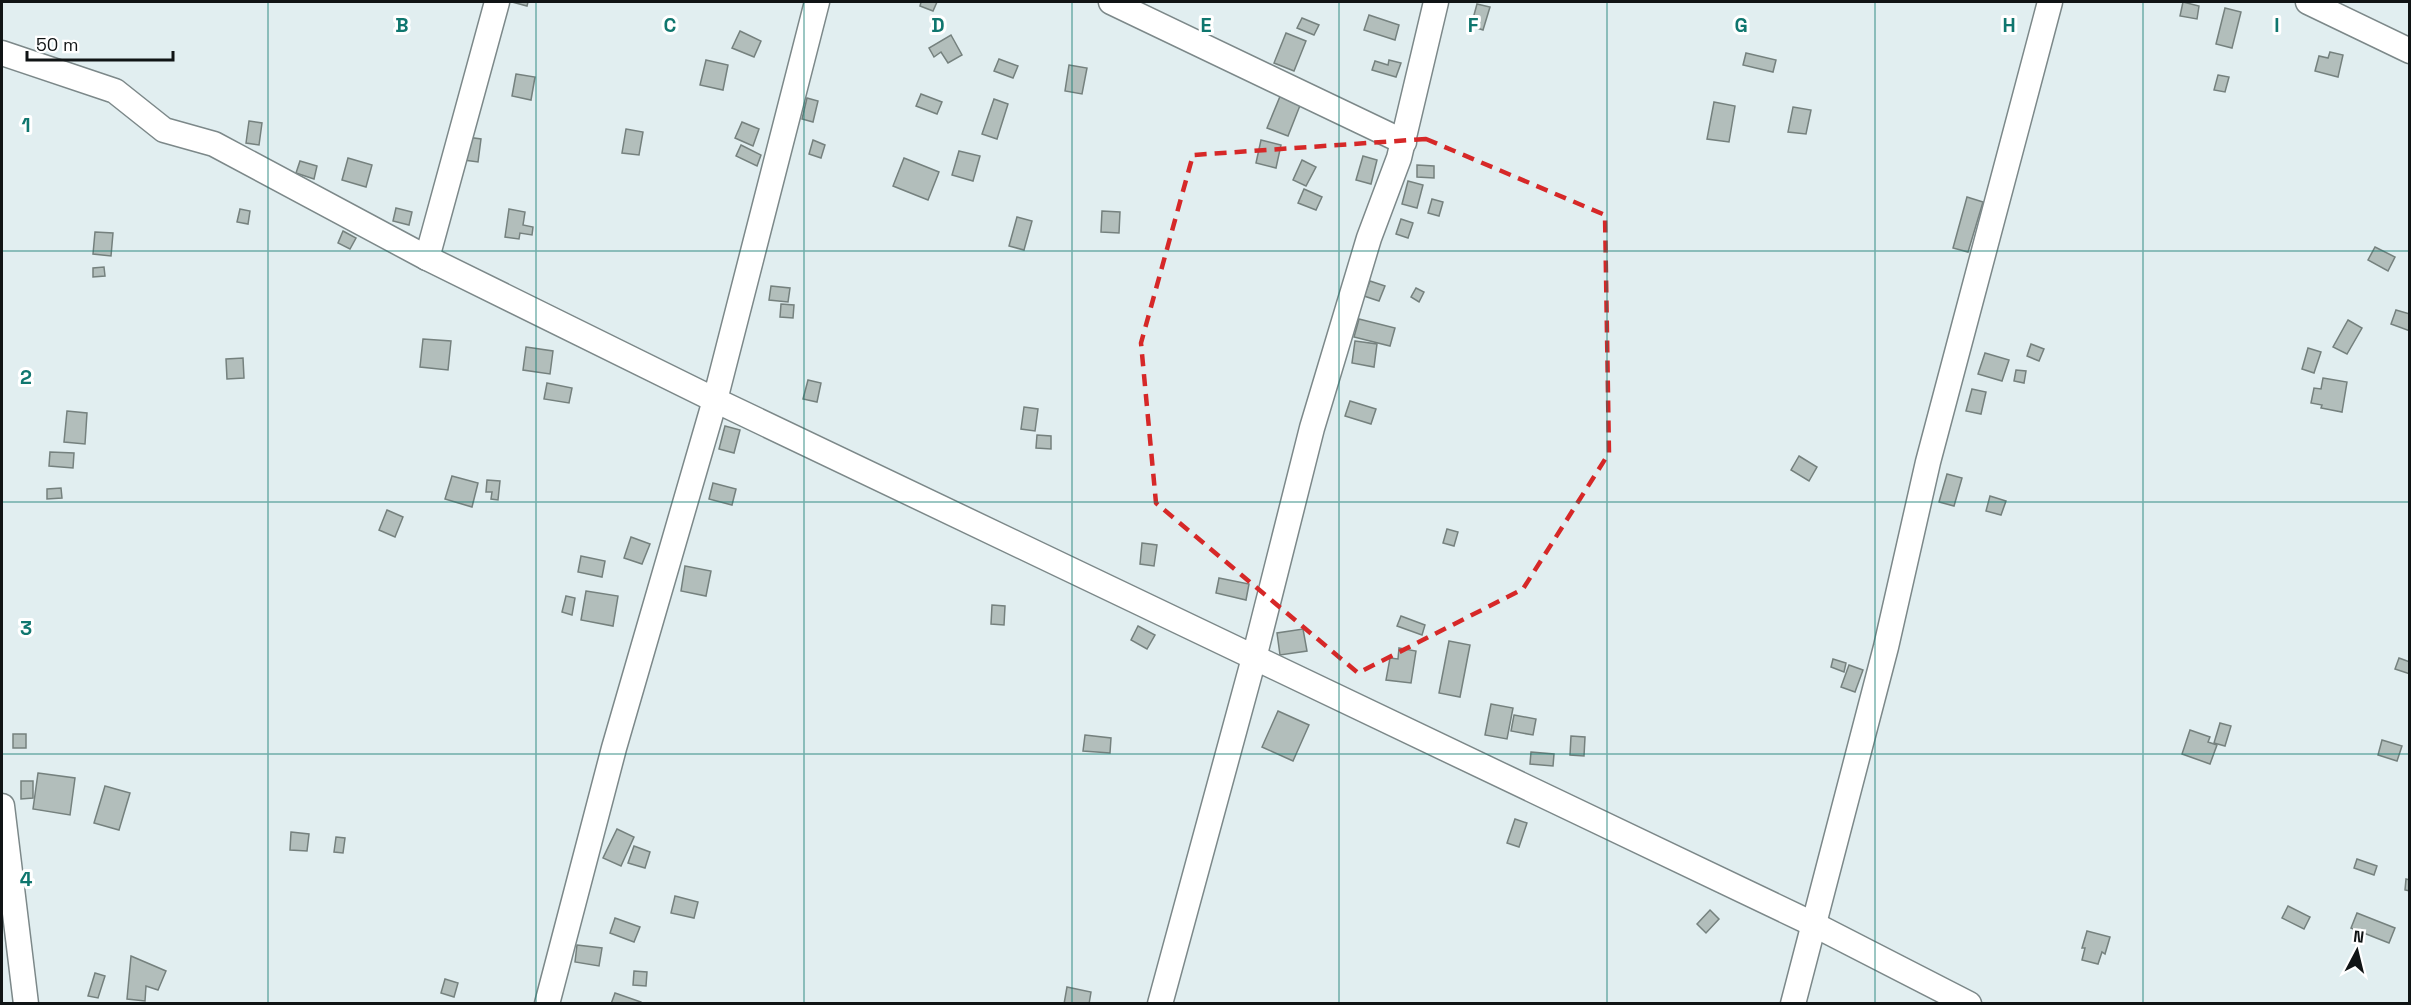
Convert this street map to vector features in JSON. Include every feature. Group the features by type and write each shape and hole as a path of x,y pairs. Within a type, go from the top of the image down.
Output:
{"street":[{"path":"427,258 497,2"},
{"path":"547,1004 614,748 715,400 817,2"},
{"path":"1112,2 1404,141"},
{"path":"1160,1004 1254,658 1312,428 1369,238 1404,141 1436,2"},
{"path":"1793,1004 1886,647 1928,462 2050,2"},
{"path":"2308,2 2409,51"},
{"path":"2,53 115,92 164,130 214,144 427,258 715,400 1815,925 1968,1004"},
{"path":"2,806 26,1004"}],"highlighted area":[{"path":"1426,139 1605,215 1609,453 1523,589 1358,673 1156,503 1141,343 1193,155"}],"building":[{"path":"512,2 528,2 527,6"},
{"path":"921,2 937,2 933,11 920,6"},
{"path":"2183,2 2199,6 2197,19 2180,16"},
{"path":"1477,4 1490,7 1483,30 1471,26"},
{"path":"2225,8 2241,12 2232,48 2216,44"},
{"path":"1369,15 1399,25 1395,40 1364,30"},
{"path":"1302,18 1319,25 1314,35 1297,28"},
{"path":"740,31 761,41 754,57 732,48"},
{"path":"1286,33 1306,41 1294,71 1274,63"},
{"path":"951,35 962,55 948,63 941,52 934,57 929,48"},
{"path":"2330,52 2343,55 2338,77 2315,71 2319,56 2328,58"},
{"path":"1746,53 1776,60 1773,72 1743,65"},
{"path":"999,59 1018,66 1013,78 994,71"},
{"path":"706,60 728,65 723,90 700,85"},
{"path":"1389,60 1401,63 1396,77 1372,70 1375,61 1388,65"},
{"path":"1069,65 1087,68 1082,94 1065,91"},
{"path":"516,74 535,77 531,100 512,96"},
{"path":"2218,75 2229,77 2225,92 2214,90"},
{"path":"921,94 942,102 937,114 916,106"},
{"path":"1281,94 1301,103 1288,136 1267,128"},
{"path":"807,98 818,101 813,122 802,119"},
{"path":"994,99 1008,104 997,139 982,134"},
{"path":"1714,102 1735,106 1729,142 1707,139"},
{"path":"1793,107 1811,110 1806,134 1788,132"},
{"path":"249,121 262,123 259,145 246,143"},
{"path":"742,122 759,129 753,146 735,138"},
{"path":"626,129 643,132 639,155 622,153"},
{"path":"467,137 481,139 478,162 464,160"},
{"path":"813,140 825,145 821,158 809,154"},
{"path":"1261,140 1281,145 1276,168 1256,163"},
{"path":"741,145 761,155 757,166 736,156"},
{"path":"959,151 980,156 973,181 952,175"},
{"path":"1363,156 1377,160 1371,184 1356,180"},
{"path":"348,158 372,165 366,187 342,180"},
{"path":"904,158 939,172 928,200 893,186"},
{"path":"1302,160 1316,167 1306,186 1293,180"},
{"path":"300,161 317,166 314,179 296,173"},
{"path":"1417,165 1434,166 1434,178 1417,177"},
{"path":"1408,181 1423,185 1417,208 1402,204"},
{"path":"1304,189 1322,197 1316,210 1298,203"},
{"path":"1967,197 1983,202 1968,252 1953,248"},
{"path":"1432,199 1443,202 1439,216 1428,213"},
{"path":"396,208 412,212 409,225 393,221"},
{"path":"240,209 250,211 248,224 237,222"},
{"path":"509,209 525,212 523,225 533,227 532,235 520,233 519,239 505,237"},
{"path":"1102,211 1120,212 1119,233 1101,232"},
{"path":"1017,217 1032,221 1024,250 1009,246"},
{"path":"1401,219 1413,223 1408,238 1396,234"},
{"path":"343,231 356,238 350,249 338,243"},
{"path":"95,232 113,233 111,256 93,254"},
{"path":"2375,247 2395,257 2388,271 2368,260"},
{"path":"104,267 105,276 93,277 93,268"},
{"path":"1370,281 1385,286 1379,301 1364,296"},
{"path":"771,286 790,288 788,302 769,300"},
{"path":"1416,288 1424,292 1419,302 1411,297"},
{"path":"781,304 794,305 793,318 780,317"},
{"path":"2396,310 2410,314 2410,331 2391,324"},
{"path":"1359,319 1395,328 1390,346 1354,337"},
{"path":"2348,320 2362,328 2347,354 2333,347"},
{"path":"423,339 451,341 448,370 420,367"},
{"path":"1355,341 1377,344 1374,367 1352,363"},
{"path":"2031,344 2044,349 2039,361 2027,356"},
{"path":"526,347 553,351 550,374 523,370"},
{"path":"2308,348 2321,352 2314,373 2302,369"},
{"path":"1985,353 2009,360 2002,381 1978,374"},
{"path":"243,358 244,378 227,379 226,359"},
{"path":"2016,370 2026,371 2024,383 2014,381"},
{"path":"2323,378 2347,382 2342,412 2321,408 2322,405 2311,403 2314,388 2321,389"},
{"path":"808,380 821,383 817,402 803,399"},
{"path":"547,383 572,388 569,403 544,399"},
{"path":"1972,389 1986,392 1981,414 1966,411"},
{"path":"1350,401 1376,409 1371,424 1345,416"},
{"path":"1024,407 1038,409 1035,431 1021,429"},
{"path":"67,411 87,413 85,444 64,442"},
{"path":"725,426 740,430 734,453 719,449"},
{"path":"1037,435 1051,436 1051,449 1036,448"},
{"path":"50,452 74,453 73,468 49,466"},
{"path":"1799,456 1817,467 1809,481 1791,470"},
{"path":"1947,474 1962,478 1954,506 1939,502"},
{"path":"452,476 478,483 472,507 445,499"},
{"path":"487,480 500,481 498,500 491,499 492,492 486,492"},
{"path":"713,483 736,489 732,505 709,499"},
{"path":"61,488 62,498 47,499 47,489"},
{"path":"1990,496 2006,501 2001,515 1986,511"},
{"path":"387,510 403,517 395,537 379,530"},
{"path":"1447,529 1458,532 1454,546 1443,543"},
{"path":"631,537 650,544 642,564 624,558"},
{"path":"1142,543 1157,545 1154,566 1140,564"},
{"path":"581,556 605,561 602,577 578,572"},
{"path":"685,566 711,571 706,596 681,591"},
{"path":"1219,578 1249,584 1246,600 1216,593"},
{"path":"586,591 618,596 613,626 581,620"},
{"path":"566,596 575,598 572,615 562,612"},
{"path":"992,605 1005,606 1004,625 991,624"},
{"path":"1401,616 1425,625 1422,635 1397,626"},
{"path":"1138,626 1155,635 1147,649 1131,640"},
{"path":"1303,629 1307,651 1280,655 1277,633"},
{"path":"1449,641 1470,645 1460,697 1439,693"},
{"path":"1399,648 1416,651 1411,683 1386,680 1390,658 1398,659"},
{"path":"2399,658 2410,662 2410,674 2395,669"},
{"path":"1833,659 1846,663 1844,672 1831,667"},
{"path":"1849,665 1863,670 1855,692 1841,687"},
{"path":"1491,704 1513,708 1507,739 1485,735"},
{"path":"1278,711 1309,725 1293,761 1262,747"},
{"path":"1514,715 1536,719 1533,735 1511,731"},
{"path":"2220,723 2231,726 2225,746 2214,743"},
{"path":"2190,730 2210,737 2208,742 2217,745 2210,764 2182,754"},
{"path":"13,734 26,734 26,748 13,748"},
{"path":"1085,735 1111,738 1110,753 1083,751"},
{"path":"1571,736 1585,737 1584,756 1570,755"},
{"path":"2382,740 2402,746 2397,761 2378,755"},
{"path":"1531,752 1554,754 1553,766 1530,764"},
{"path":"38,773 75,778 70,815 33,809"},
{"path":"21,781 33,781 33,798 21,799"},
{"path":"105,786 130,793 119,830 94,823"},
{"path":"1515,819 1527,823 1519,847 1507,843"},
{"path":"617,829 634,837 621,866 603,858"},
{"path":"291,832 309,834 307,851 290,850"},
{"path":"336,837 345,838 343,853 334,852"},
{"path":"634,846 650,852 645,868 628,863"},
{"path":"2357,859 2377,866 2374,875 2354,868"},
{"path":"2406,879 2410,880 2410,891 2405,890"},
{"path":"675,896 698,902 694,918 671,913"},
{"path":"2288,906 2310,917 2304,929 2282,918"},
{"path":"1710,910 1719,919 1706,933 1697,924"},
{"path":"2357,913 2395,928 2389,943 2351,928"},
{"path":"615,918 640,927 634,942 610,933"},
{"path":"2087,931 2110,937 2105,954 2102,952 2098,964 2082,960 2085,948 2082,948"},
{"path":"577,945 602,948 599,966 575,962"},
{"path":"131,956 166,971 158,990 146,986 145,1001 127,999"},
{"path":"634,971 647,972 646,986 633,985"},
{"path":"95,973 105,976 98,998 88,996"},
{"path":"445,979 458,983 454,997 441,993"},
{"path":"1067,987 1091,992 1089,1004 1064,1004"},
{"path":"615,993 641,1002 641,1004 611,1004"}]}
